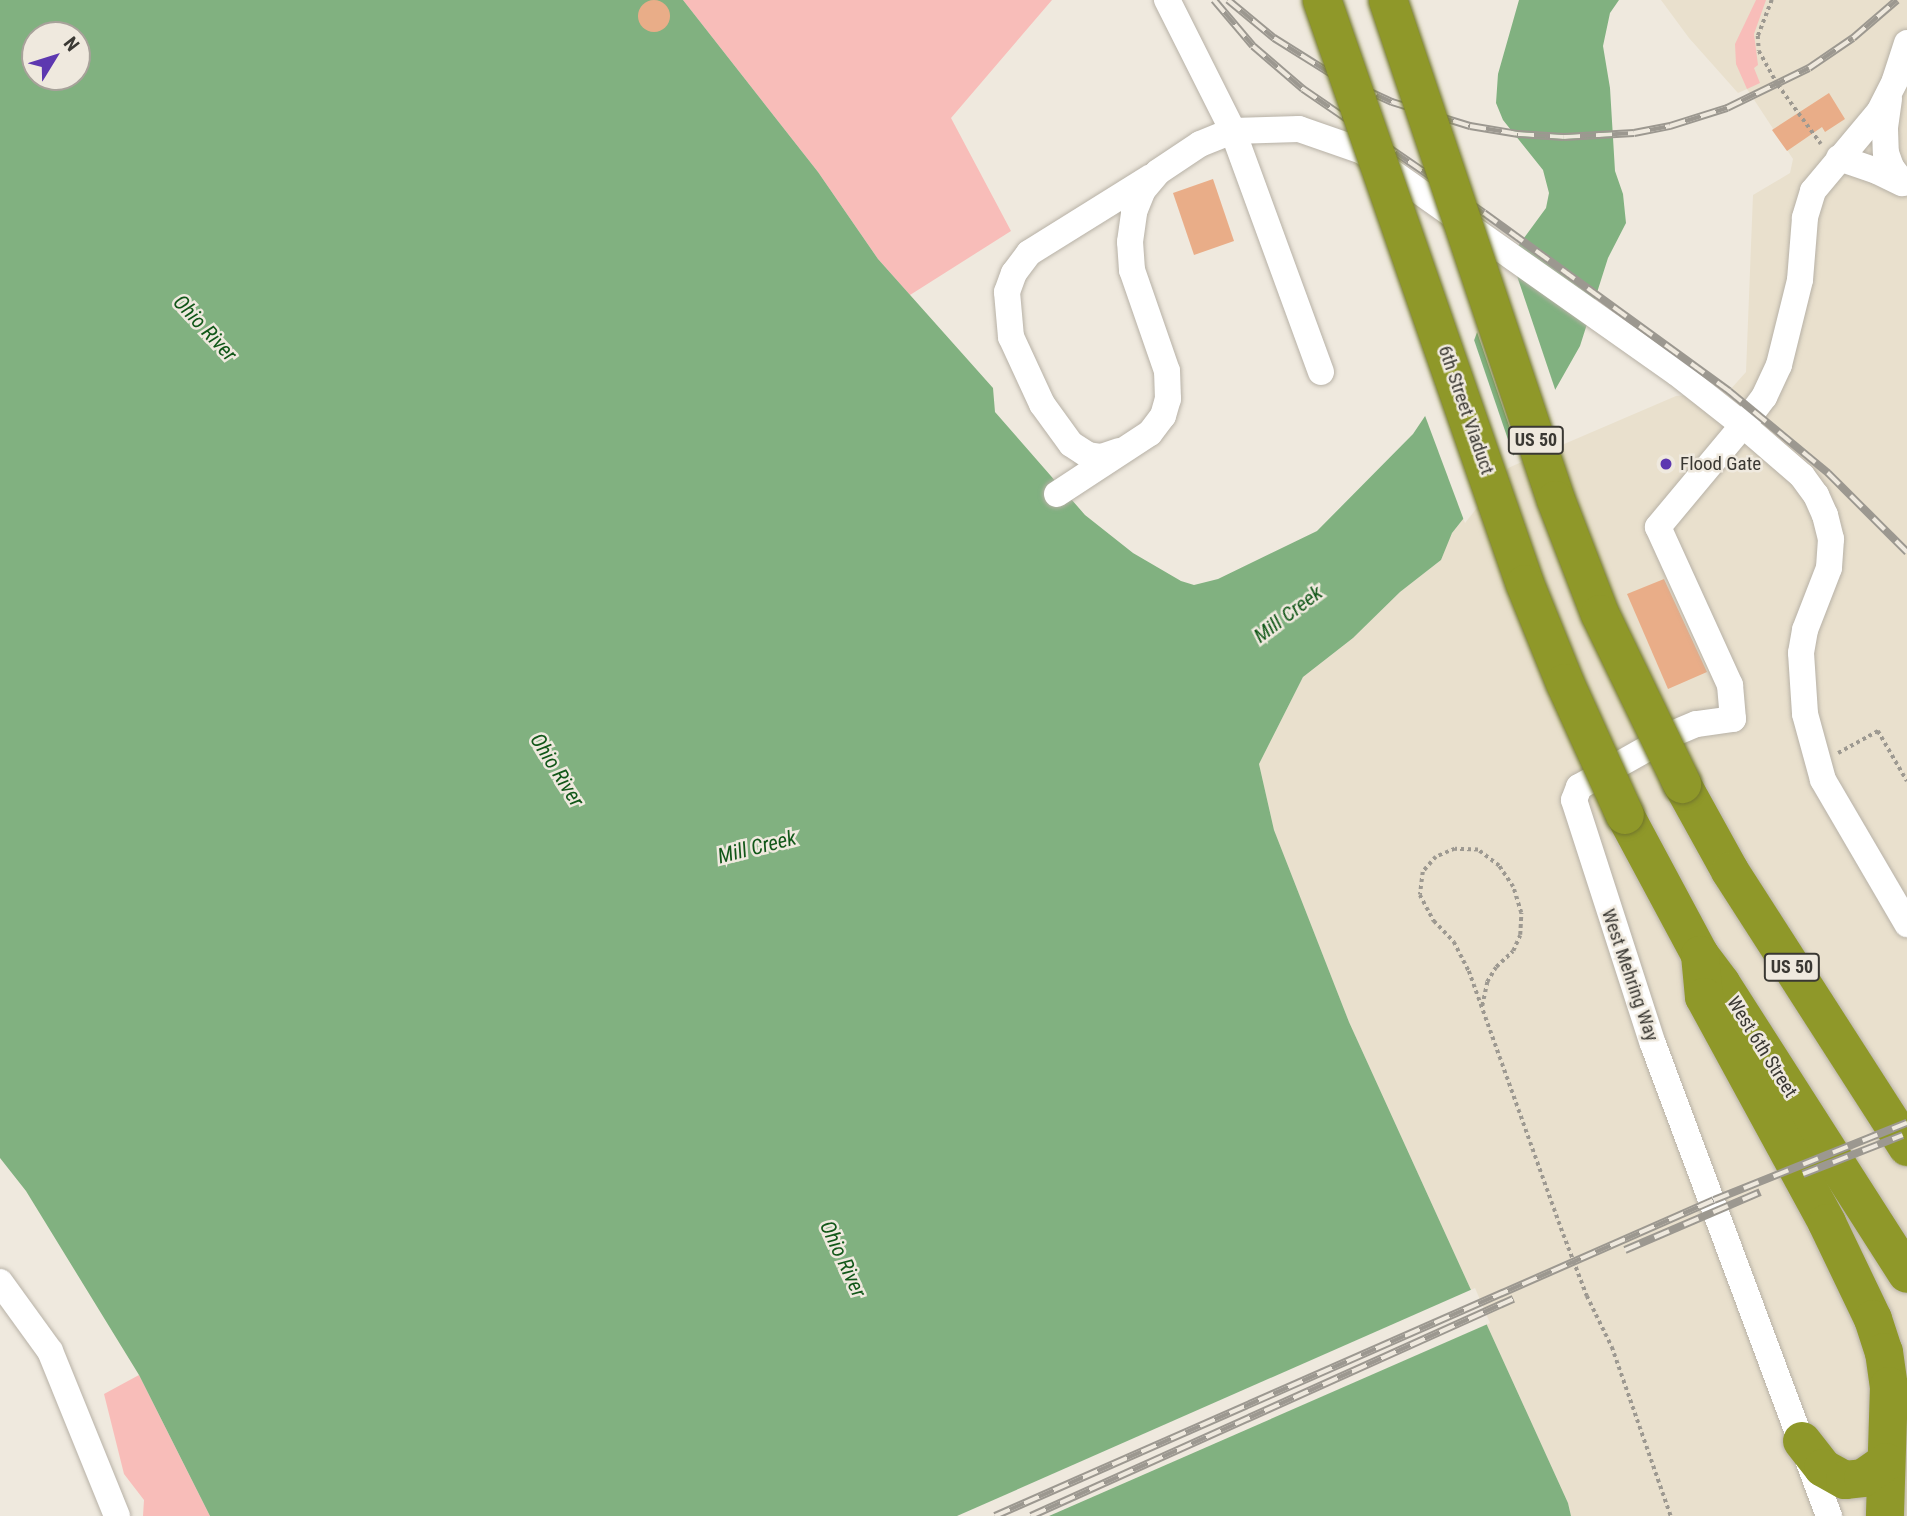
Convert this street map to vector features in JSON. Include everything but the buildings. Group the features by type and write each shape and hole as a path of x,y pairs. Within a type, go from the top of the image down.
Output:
{"highway":[{"name":"6th Street Viaduct","path":"1322,0 1525,584 1565,682 1625,815"},
{"name":"US 50","path":"1388,0 1419,84 1556,500 1600,614 1682,784 1730,871 1907,1147"},
{"name":"West 6th Street","path":"1625,815 1700,955 1728,994 1907,1274"},
{"path":"1700,955 1704,997 1801,1172 1873,1320 1884,1352 1889,1386 1885,1516"},
{"path":"1802,1441 1823,1468 1845,1480 1863,1478 1886,1462"}],"lane":[{"path":"1167,0 1233,131 1321,372"},
{"path":"1905,184 1889,163 1885,142 1887,106 1907,43"},
{"path":"1743,425 1776,375 1800,280 1808,203 1816,184 1879,112 1895,81"},
{"path":"1128,449 1102,457 1088,455 1071,444 1042,404 1011,337 1007,292 1014,273 1029,254 1200,144 1233,131 1299,129 1326,136 1362,151 1477,230 1743,425 1802,476 1816,495 1831,539 1829,568 1805,630 1801,653 1805,714 1823,780 1907,924"},
{"path":"1839,158 1877,170 1905,184"},
{"path":"1057,494 1150,433 1163,416 1168,399 1167,371 1132,270 1130,242 1134,212 1143,190 1157,173"},
{"name":"West Mehring Way","path":"1743,425 1658,527 1730,685 1733,719 1696,724 1673,734 1578,787 1574,800 1653,1044 1829,1516"},
{"path":"0,1282 50,1352 108,1488 117,1516"}],"path":[{"path":"1772,0 1758,36 1761,57 1815,137 1839,158"},
{"path":"1818,764 1878,731 1907,781"},
{"path":"1482,1006 1487,982 1496,967 1513,951 1520,934 1521,913 1513,887 1499,866 1478,850 1455,849 1436,857 1423,872 1420,895 1434,921 1454,942 1482,1006 1583,1285 1617,1359 1671,1516"}],"shaded area":[{"path":"683,0 1052,0 951,118 1011,231 910,295 878,259 818,172"},
{"path":"1661,0 1907,0 1907,1516 1571,1516 1568,1503 1349,1022 1274,830 1259,764 1303,677 1353,638 1400,592 1441,560 1448,538 1501,471 1676,396 1729,391 1746,372 1753,195 1790,173 1793,159 1747,89 1738,93 1689,38"},
{"path":"1756,0 1766,0 1754,34 1758,65 1754,68 1760,83 1747,89 1736,64 1735,44"},
{"path":"139,1375 210,1516 143,1516 144,1500 124,1474 104,1394"}],"water":[{"path":"0,0 683,0 818,172 878,259 993,388 995,412 1085,515 1133,553 1181,581 1194,585 1218,579 1317,531 1413,434 1472,346 1499,272 1546,208 1549,193 1543,170 1503,120 1496,103 1498,74 1519,0 1619,0 1610,13 1603,46 1610,88 1615,171 1623,194 1626,223 1608,258 1580,346 1529,436 1452,533 1441,560 1400,592 1353,638 1303,677 1259,764 1274,830 1349,1022 1568,1503 1571,1516 210,1516 139,1375 26,1191 0,1158"}],"pier":[{"path":"1509,252 1557,395 1519,455 1475,326 1495,271"},
{"path":"1472,334 1515,460 1465,523 1424,413"},
{"path":"1475,1288 1490,1323 1049,1516 957,1516"}],"railway":[{"path":"1214,0 1253,46 1303,89 1484,213 1729,391 1828,473 1907,552"},
{"path":"1228,0 1274,38 1333,75 1392,102 1470,126 1518,134 1564,137 1634,133 1670,126 1727,108 1809,68 1853,38 1897,0"},
{"path":"995,1516 1714,1200 1907,1123"},
{"path":"1803,1174 1903,1135"},
{"path":"1625,1250 1760,1192"},
{"path":"1031,1516 1513,1299"}],"place":[{"name":"Flood Gate","path":"1666,464"}],"water label":[{"name":"Ohio River","path":"205,328"},
{"name":"Mill Creek","path":"1288,614"},
{"name":"Ohio River","path":"557,770"},
{"name":"Mill Creek","path":"757,847"},
{"name":"Ohio River","path":"843,1259"}]}
